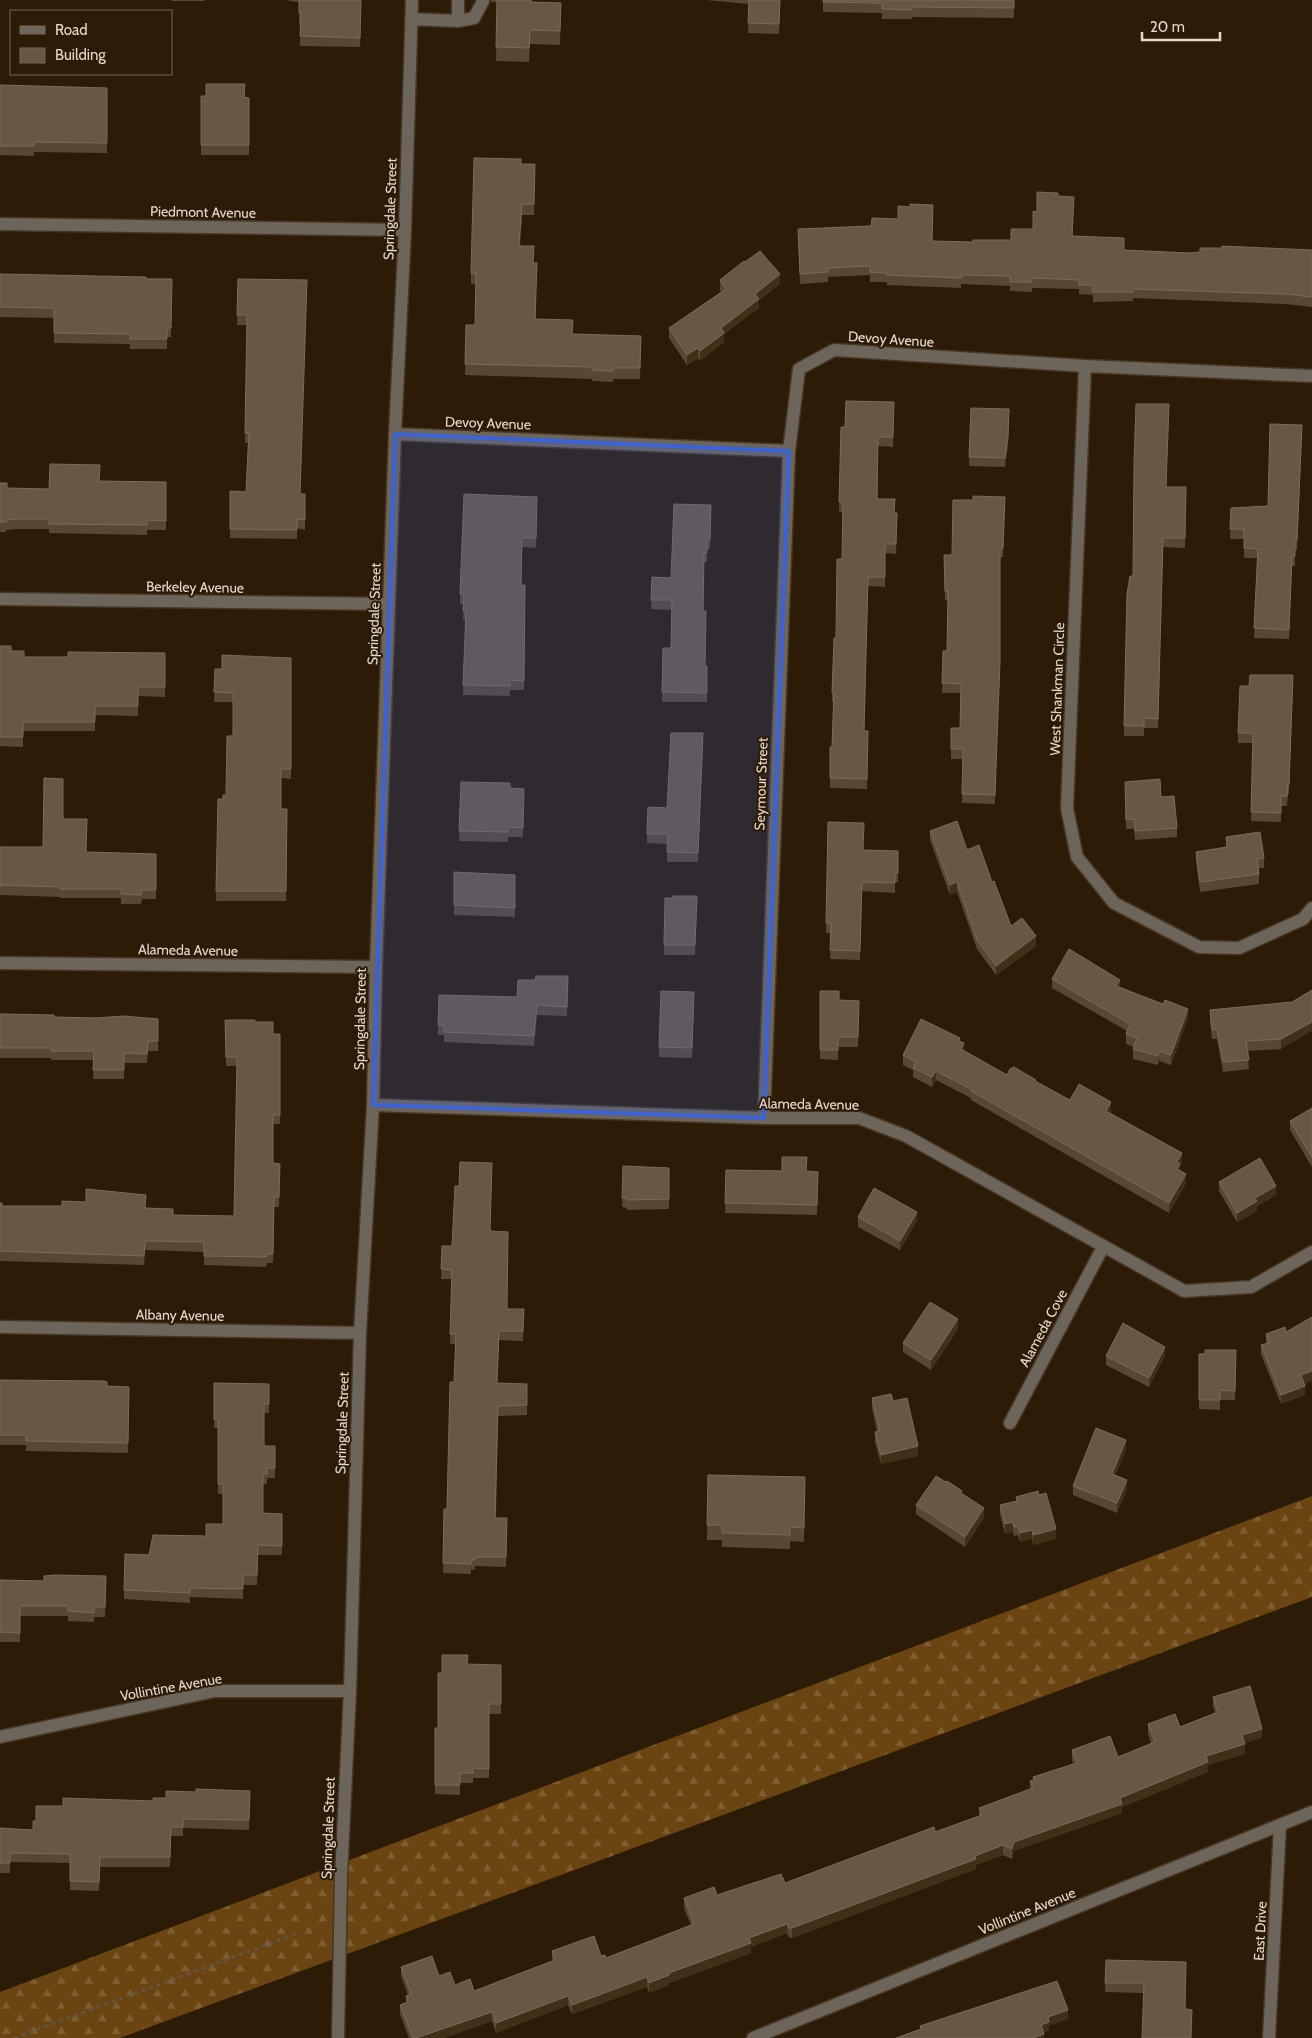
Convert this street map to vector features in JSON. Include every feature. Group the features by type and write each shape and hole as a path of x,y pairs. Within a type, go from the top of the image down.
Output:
{"street":[{"name":"Springdale Street","path":"338,2038 341,1877 350,1691 360,1333 374,1105 376,967 395,434 405,230 412,0"},
{"path":"458,0 458,21"},
{"path":"411,18 458,21 474,18 483,2"},
{"name":"Piedmont Avenue","path":"0,224 405,230"},
{"name":"Devoy Avenue","path":"395,434 789,451 799,370 834,350 1085,366 1312,376"},
{"name":"West Shankman Circle","path":"1085,366 1067,808 1077,856 1114,903 1199,947 1239,948 1303,919 1312,908"},
{"name":"Seymour Street","path":"764,1118 789,451"},
{"name":"Berkeley Avenue","path":"0,599 389,604"},
{"name":"Alameda Avenue","path":"0,963 376,967"},
{"name":"Alameda Avenue","path":"374,1105 764,1118 859,1118 906,1136 1184,1291 1251,1288 1312,1252"},
{"name":"Alameda Cove","path":"1010,1423 1103,1247"},
{"name":"Albany Avenue","path":"0,1327 360,1333"},
{"name":"Vollintine Avenue","path":"0,1737 215,1691 350,1691"},
{"name":"Vollintine Avenue","path":"753,2038 1312,1812"},
{"name":"East Drive","path":"1269,2038 1280,1825"}],"path":[{"path":"14,2038 296,1934"}],"highlighted area":[{"path":"395,434 789,451 764,1118 373,1105"}],"green space":[{"path":"1312,1496 1312,1597 120,2038 0,2038 0,1992"}],"building":[{"path":"299,0 361,0 360,38 300,36 301,13 299,13"},
{"path":"497,0 531,0 531,2 561,3 560,31 530,30 529,48 496,47"},
{"path":"749,0 780,0 779,24 748,23"},
{"path":"823,0 1014,0 1014,8 912,7 912,10 882,9 882,3 823,2"},
{"path":"206,84 245,84 244,97 249,98 249,145 201,145 201,96 206,96"},
{"path":"0,85 107,88 107,143 34,142 34,146 0,146"},
{"path":"474,158 521,159 521,164 535,164 534,204 522,204 519,246 534,246 533,263 537,263 535,319 573,320 572,334 641,336 640,368 613,368 613,371 592,370 592,367 465,364 466,325 475,325 476,273 471,273"},
{"path":"1037,192 1058,193 1058,196 1074,197 1072,236 1124,238 1124,250 1189,253 1200,252 1200,248 1222,248 1222,246 1312,250 1312,297 1285,294 1133,289 1133,292 1093,292 1093,285 1079,285 1079,280 1032,278 1032,282 1010,282 1010,276 961,275 961,278 887,275 887,273 870,272 870,266 828,268 828,272 800,274 798,229 871,226 872,218 898,219 898,206 910,207 910,204 933,205 932,241 973,242 973,240 1011,240 1011,229 1033,229 1033,211 1037,212"},
{"path":"760,251 780,274 755,294 759,299 721,328 724,333 700,351 698,348 687,355 669,328 726,289 720,280"},
{"path":"0,274 172,279 171,328 167,328 167,339 130,339 130,334 54,333 54,308 0,307"},
{"path":"238,279 307,280 300,494 305,494 305,520 297,519 297,530 230,529 230,491 246,492 249,433 245,433 247,315 237,315"},
{"path":"846,401 894,402 893,437 878,437 877,499 895,499 894,513 897,513 896,544 885,544 885,577 868,577 864,731 868,731 867,779 830,778 834,693 832,693 834,638 836,638 837,559 842,559 843,502 839,502 841,427 845,427"},
{"path":"1136,404 1169,404 1166,487 1186,487 1185,538 1163,538 1158,719 1144,718 1144,726 1124,726 1127,594 1130,576 1133,576"},
{"path":"971,408 1009,409 1005,458 969,457"},
{"path":"1270,424 1302,425 1297,540 1295,540 1295,556 1292,556 1289,630 1254,628 1258,549 1244,548 1244,529 1230,529 1231,508 1268,506"},
{"path":"50,464 100,465 99,481 166,482 166,521 147,520 147,525 49,524 49,519 15,519 0,522 0,483 7,483 7,488 49,489"},
{"path":"464,494 537,497 536,538 522,538 521,585 525,585 524,681 510,680 510,686 463,685 466,611 463,611 464,594 460,594"},
{"path":"973,496 1005,497 1003,548 1000,548 1000,661 995,795 962,794 963,749 951,749 951,728 960,728 961,684 942,683 943,651 947,651 948,591 945,591 944,555 952,555 953,500 973,500"},
{"path":"674,504 711,505 710,539 707,539 707,553 704,553 703,611 706,611 705,666 707,666 707,693 662,692 663,648 671,648 672,600 651,600 652,577 671,578"},
{"path":"0,646 11,646 11,651 24,651 24,657 68,657 68,652 165,653 165,687 138,687 138,706 95,706 95,722 23,722 23,737 0,737"},
{"path":"222,655 291,658 291,769 281,769 281,809 287,809 286,891 216,891 218,799 223,799 223,795 226,795 227,736 233,736 233,693 214,692 215,669 222,669"},
{"path":"1250,675 1293,675 1289,784 1287,796 1281,796 1281,813 1251,812 1253,733 1238,733 1240,686 1249,686"},
{"path":"671,733 703,733 698,853 667,852 668,834 647,834 648,807 667,808"},
{"path":"44,778 63,779 63,819 87,819 86,852 156,854 156,890 142,890 141,895 121,894 121,889 60,889 60,887 1,885 0,887 0,847 43,847"},
{"path":"1160,779 1161,797 1174,796 1177,828 1135,831 1134,819 1126,820 1125,782"},
{"path":"461,782 510,783 510,788 524,789 523,828 508,827 508,832 459,831"},
{"path":"957,821 967,850 979,845 992,882 994,881 1011,926 1022,918 1036,936 996,966 977,940 957,882 950,885 930,831"},
{"path":"828,822 864,823 863,850 898,851 898,873 895,873 895,883 862,882 860,951 830,950 831,923 826,923"},
{"path":"1260,832 1264,858 1257,859 1259,874 1200,882 1196,852 1227,847 1226,837"},
{"path":"454,872 515,875 515,908 454,905"},
{"path":"673,896 697,896 695,945 664,945 665,898 673,898"},
{"path":"1069,949 1120,980 1116,986 1163,1004 1165,1000 1188,1009 1171,1055 1159,1051 1158,1056 1133,1049 1137,1038 1126,1034 1130,1024 1052,979"},
{"path":"536,976 568,976 567,1007 537,1005 534,1036 444,1032 444,1026 438,1025 439,995 517,997 518,980 535,980"},
{"path":"1312,990 1312,1022 1281,1039 1246,1041 1249,1060 1223,1062 1217,1029 1212,1030 1210,1010 1292,1002"},
{"path":"661,991 694,992 692,1048 659,1047"},
{"path":"820,991 839,991 839,1000 859,1001 858,1037 838,1037 838,1050 820,1050"},
{"path":"0,1014 95,1018 124,1016 158,1019 158,1041 148,1041 147,1054 124,1053 124,1070 93,1070 94,1051 51,1051 51,1048 0,1048"},
{"path":"921,1019 960,1038 959,1041 964,1043 961,1049 1007,1075 1010,1069 1014,1067 1070,1100 1079,1084 1111,1102 1106,1111 1182,1153 1177,1162 1180,1164 1177,1169 1186,1174 1169,1203 971,1091 971,1089 936,1071 932,1077 913,1068 916,1062 903,1055"},
{"path":"225,1020 273,1022 273,1034 280,1034 280,1115 273,1115 273,1163 280,1164 279,1197 274,1197 273,1254 267,1254 266,1257 204,1256 204,1242 145,1241 144,1256 0,1251 0,1203 2,1203 2,1206 62,1206 62,1201 86,1202 86,1189 146,1195 145,1208 173,1209 173,1215 234,1216 237,1057 226,1057"},
{"path":"1312,1108 1312,1157 1290,1121"},
{"path":"782,1157 807,1157 806,1171 818,1172 817,1205 725,1203 726,1170 782,1171"},
{"path":"1260,1158 1276,1186 1255,1198 1257,1201 1237,1213 1219,1182"},
{"path":"460,1162 492,1163 490,1231 508,1232 507,1309 524,1309 523,1331 499,1331 497,1383 527,1384 527,1405 498,1406 495,1518 507,1518 506,1557 475,1557 475,1560 471,1560 471,1564 443,1563 444,1509 447,1509 450,1382 454,1382 456,1334 450,1334 452,1270 441,1269 442,1246 452,1246 455,1186 459,1186"},
{"path":"623,1166 669,1168 669,1199 627,1200 627,1198 622,1198"},
{"path":"874,1188 917,1212 900,1241 858,1217"},
{"path":"930,1302 958,1319 931,1360 903,1343"},
{"path":"1312,1317 1312,1371 1301,1375 1305,1386 1281,1395 1261,1345 1269,1343 1266,1334 1285,1327 1286,1332"},
{"path":"1123,1323 1165,1347 1149,1378 1106,1356"},
{"path":"1205,1350 1236,1350 1235,1391 1220,1390 1220,1400 1199,1400 1199,1354 1205,1354"},
{"path":"0,1380 105,1381 107,1386 129,1387 128,1443 26,1441 26,1435 0,1435"},
{"path":"214,1383 269,1384 269,1404 264,1404 264,1444 265,1446 275,1446 275,1468 267,1468 267,1474 263,1474 263,1513 282,1514 282,1546 258,1545 257,1575 243,1575 243,1589 190,1588 190,1593 124,1590 125,1554 149,1555 153,1535 206,1536 206,1524 223,1524 223,1484 218,1484 218,1419 214,1419"},
{"path":"891,1394 893,1401 907,1398 918,1446 881,1455 875,1432 880,1431 872,1398"},
{"path":"1096,1428 1126,1440 1112,1474 1127,1480 1117,1503 1073,1486"},
{"path":"708,1475 805,1477 804,1528 790,1527 790,1535 722,1533 722,1525 707,1525"},
{"path":"936,1476 962,1491 961,1493 984,1508 965,1537 916,1505"},
{"path":"1038,1491 1039,1495 1046,1493 1056,1529 1033,1535 1032,1530 1020,1533 1018,1526 1014,1527 1013,1522 1005,1524 1000,1505 1017,1501 1016,1497"},
{"path":"44,1576 106,1576 105,1607 94,1607 94,1613 68,1611 68,1606 20,1606 20,1633 0,1632 0,1580 44,1581"},
{"path":"442,1655 468,1655 467,1664 501,1665 501,1704 489,1704 489,1769 473,1768 473,1773 460,1773 460,1785 435,1785 435,1728 438,1728 438,1673 442,1673"},
{"path":"1250,1686 1262,1729 1242,1735 1245,1744 1206,1756 1208,1762 1120,1798 1122,1804 1014,1842 1012,1849 1003,1845 975,1856 976,1859 792,1928 789,1928 787,1924 749,1938 751,1943 669,1973 669,1975 649,1983 647,1977 572,2005 568,1996 496,2023 492,2012 413,2038 400,2005 408,2002 406,1996 411,1994 401,1967 432,1956 439,1976 450,1972 455,1985 470,1979 474,1991 555,1960 552,1951 594,1936 601,1956 605,1955 606,1958 694,1924 684,1898 714,1887 717,1895 781,1874 785,1883 934,1827 935,1832 982,1815 979,1808 1033,1788 1030,1781 1034,1780 1033,1777 1077,1763 1072,1750 1110,1736 1118,1757 1155,1742 1148,1724 1175,1714 1180,1727 1218,1712 1213,1697"},
{"path":"196,1789 250,1791 249,1820 183,1819 183,1827 171,1827 170,1857 100,1857 99,1882 70,1881 70,1854 10,1853 10,1863 0,1863 0,1828 33,1830 33,1821 36,1821 36,1806 63,1806 63,1798 153,1801 153,1798 166,1798 166,1791 196,1792"},
{"path":"1106,1960 1186,1962 1185,2009 1192,2010 1191,2038 1142,2038 1144,1983 1105,1983"},
{"path":"1057,1981 1068,2010 1048,2017 1049,2022 1041,2025 1044,2034 1033,2038 896,2038 921,2029 920,2026"}]}
